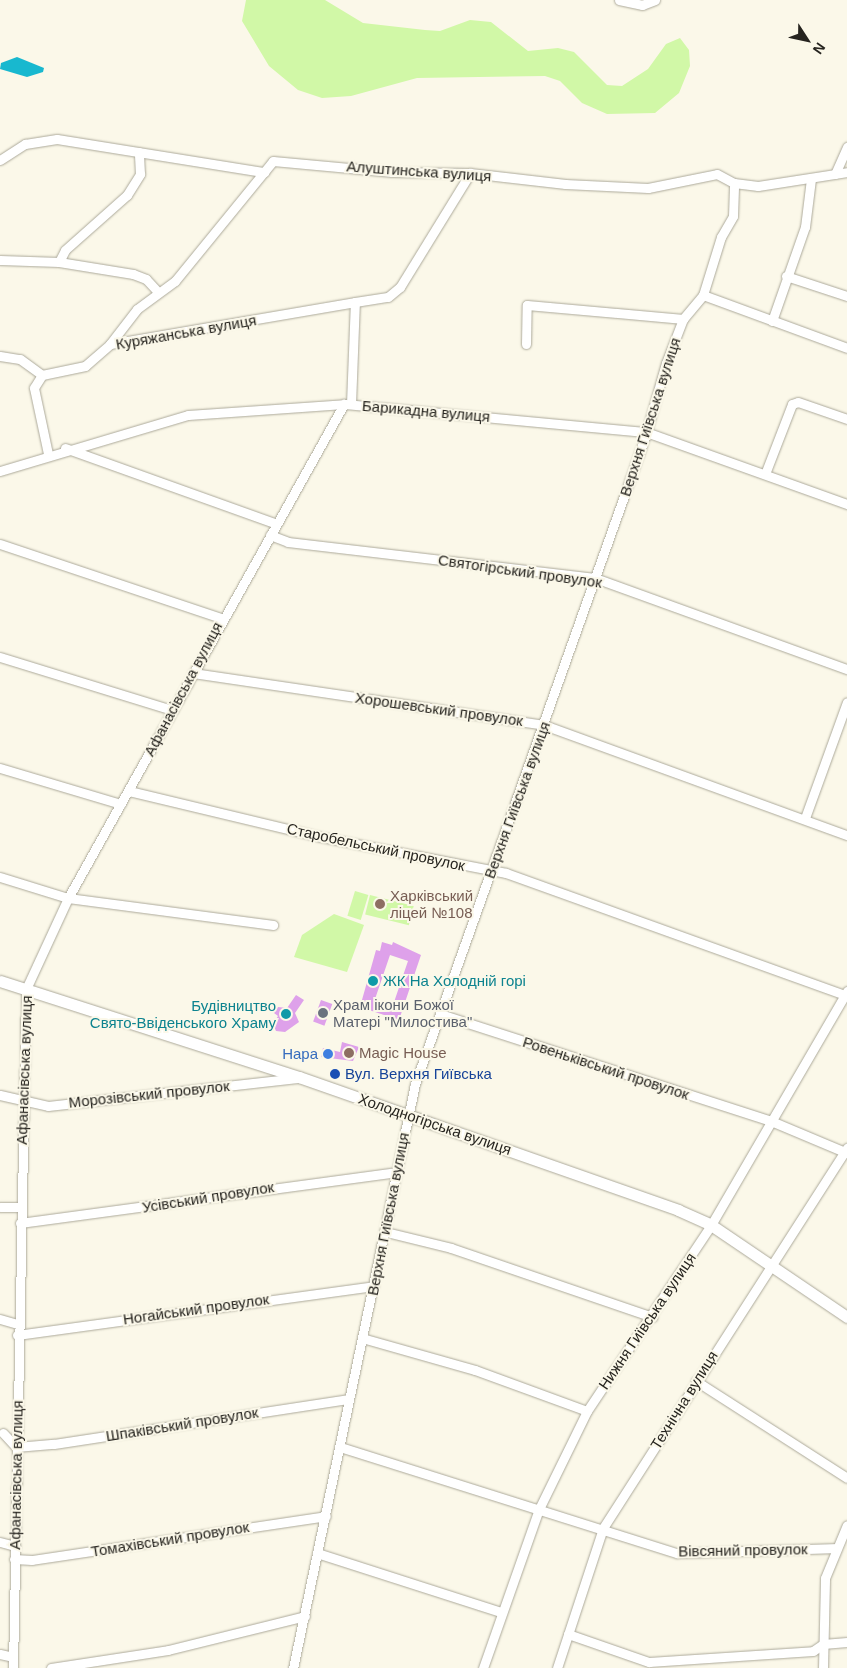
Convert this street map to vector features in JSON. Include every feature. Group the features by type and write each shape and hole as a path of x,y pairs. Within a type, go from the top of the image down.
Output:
{"main road":[{"name":"Холодногірська вулиця","path":"0,981 408,1114 711,1225 847,1317"}],"street":[{"path":"619,0 642,5 655,0"},
{"path":"0,160 25,144 57,140 264,172"},
{"path":"835,174 847,147"},
{"path":"59,262 65,250 127,195 140,174 140,152"},
{"name":"Алуштинська вулиця","path":"264,172 273,161 392,172 470,173 533,182 648,188 700,174 717,174 734,183 758,186 847,172"},
{"path":"110,344 157,291 175,281 264,172"},
{"path":"355,302 388,297 400,287 470,173"},
{"path":"772,321 786,276 805,227 812,178"},
{"name":"Верхня Гиївська вулиця","path":"294,1666 316,1553 326,1516 340,1447 348,1399 386,1232 408,1114 440,1014 544,725 683,320 703,295 720,237 733,216 734,183"},
{"path":"0,260 59,262 133,274 146,278 157,291"},
{"path":"786,276 847,296"},
{"path":"703,295 847,348"},
{"name":"Куряжанська вулиця","path":"42,376 85,366 110,344 355,302"},
{"name":"Афанасівська вулиця","path":"13,1668 21,1102 26,989 68,898 129,790 221,618 348,404 355,302"},
{"path":"526,344 527,306 683,320"},
{"path":"0,356 20,359 42,376 34,388 48,454"},
{"path":"766,474 792,404 798,402 847,419"},
{"name":"Барикадна вулиця","path":"0,471 65,448 188,415 348,404 646,432 847,504"},
{"path":"65,448 276,523"},
{"name":"Святогірський провулок","path":"270,535 288,542 595,578 847,669"},
{"path":"0,544 221,618"},
{"path":"0,657 172,710"},
{"name":"Хорошевський провулок","path":"192,673 544,725 805,818 847,835"},
{"path":"805,818 847,702"},
{"path":"0,768 120,804"},
{"name":"Старобельський провулок","path":"129,790 321,837 493,869 846,993"},
{"path":"0,877 68,898 273,925"},
{"name":"Нижня Гиївська вулиця","path":"482,1668 539,1508 588,1411 652,1317 711,1225 772,1120 843,1007 846,993"},
{"name":"Ровеньківський провулок","path":"440,1014 772,1120 846,1151"},
{"name":"Морозівський провулок","path":"0,1095 21,1102 48,1106 299,1077"},
{"name":"Технічна вулиця","path":"557,1668 603,1528 770,1264 846,1151"},
{"name":"Усівський провулок","path":"20,1223 396,1172"},
{"path":"0,1207 20,1207"},
{"path":"386,1232 450,1248 652,1317"},
{"name":"Ногайський провулок","path":"17,1334 374,1286"},
{"path":"0,1320 17,1324"},
{"path":"362,1338 475,1370 588,1411"},
{"path":"696,1381 847,1478"},
{"name":"Шпаківський провулок","path":"16,1447 348,1399"},
{"path":"16,1422 2,1433 16,1447"},
{"name":"Вівсяний провулок","path":"340,1447 603,1528 677,1553 834,1548"},
{"name":"Томахівський провулок","path":"14,1559 32,1560 326,1516"},
{"path":"823,1668 821,1612 834,1548 845,1535 847,1524"},
{"path":"0,1542 15,1546"},
{"path":"316,1553 501,1612"},
{"path":"51,1668 168,1650 304,1616"},
{"path":"568,1634 649,1662 814,1651 823,1644 847,1642"},
{"path":"0,1654 13,1657"},
{"path":"294,1666 304,1668"}],"green space":[{"path":"246,0 325,0 363,23 425,30 440,31 470,20 491,22 528,51 558,48 574,52 607,85 622,86 648,69 666,44 680,38 689,50 690,66 679,93 655,113 607,114 582,103 560,81 545,76 417,78 351,96 322,98 298,90 269,66 242,21"},
{"path":"355,891 368,895 361,920 347,916"},
{"path":"370,895 414,906 409,925 365,914"},
{"path":"334,914 364,925 347,972 294,957 302,935"}],"water":[{"path":"17,57 44,68 43,72 27,77 0,69 1,63"}],"building":[{"name":"ЖК На Холодній горі","path":"382,942 392,945 393,942 421,955 399,1020 360,1007 376,950 380,951","holes":["390,955 408,961 392,1008 374,1002"]},
{"name":"Будівництво Свято-Ввіденського Храму","path":"296,995 304,1000 295,1013 299,1022 285,1032 276,1031 273,1024 278,1016 274,1013 278,1007 287,1008"},
{"name":"Храм ікони Божої Матері \"Милостива\"","path":"321,1000 332,1004 324,1026 313,1022"},
{"path":"342,1042 359,1047 353,1061 321,1057 323,1048 340,1052"}],"place":[{"name":"Харківський ліцей №108","path":"380,904"},
{"name":"ЖК На Холодній горі","path":"373,981"},
{"name":"Храм ікони Божої Матері \"Милостива\"","path":"323,1013"},
{"name":"Будівництво Свято-Ввіденського Храму","path":"286,1014"},
{"name":"Magic House","path":"349,1053"},
{"name":"Нара","path":"328,1054"},
{"name":"Вул. Верхня Гиївська","path":"335,1074"}]}
